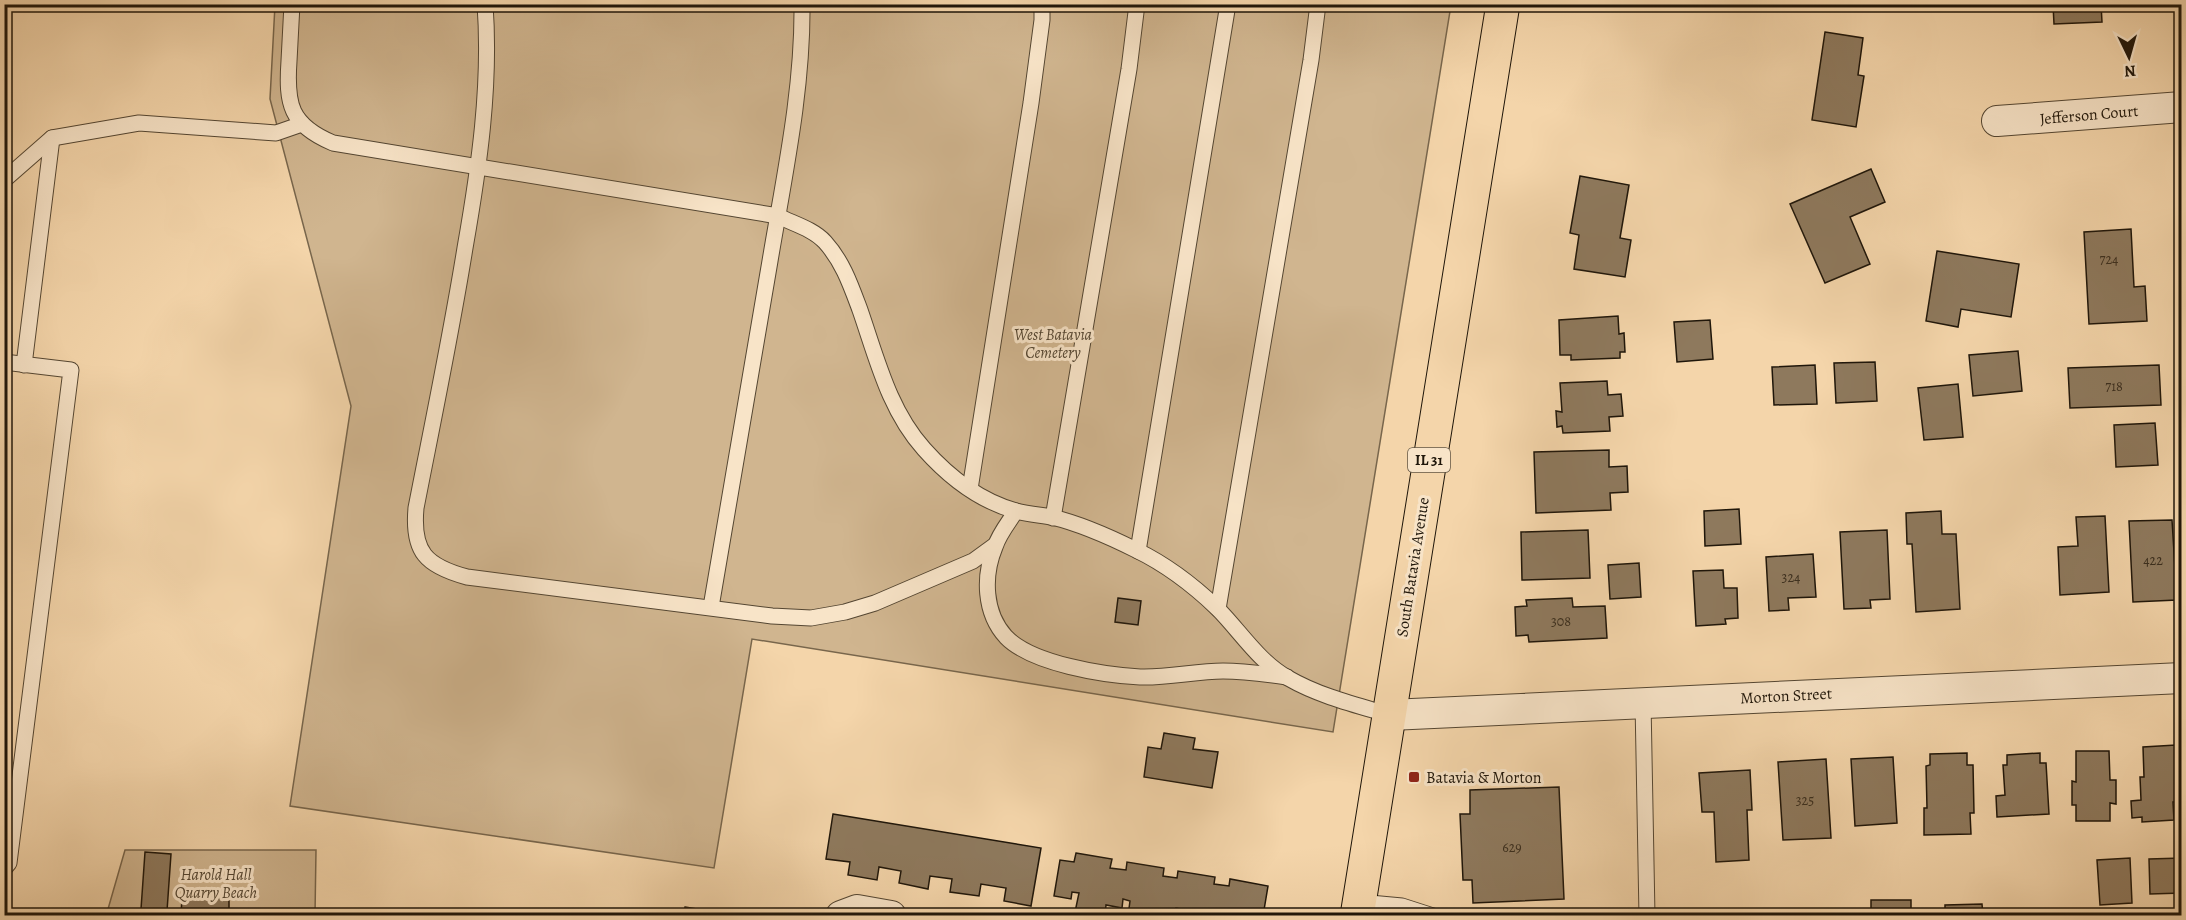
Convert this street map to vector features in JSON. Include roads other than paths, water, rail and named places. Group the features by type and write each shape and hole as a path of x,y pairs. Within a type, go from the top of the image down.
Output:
{"main road":[{"name":"South Batavia Avenue","path":"1358,909 1503,4"}],"street":[{"name":"Jefferson Court","path":"1997,122 2181,106"},
{"name":"Morton Street","path":"1390,715 2181,678"},
{"path":"841,915 857,910 891,915"}],"lane":[{"path":"292,4 287,89 292,110 302,124 316,136 333,143 778,216 811,231 824,241 838,258 848,276 891,402 921,447 944,471 970,489 1016,511 1053,518 1096,532 1138,551 1167,568 1218,609 1264,659 1287,677 1334,698 1390,715"},
{"path":"485,4 487,33 485,89 479,167 414,525 425,557 444,571 467,578 772,616 811,618 845,612 875,603 974,561 995,545"},
{"path":"711,607 778,216 798,80 802,39 802,4"},
{"path":"970,489 1031,104 1042,4"},
{"path":"1053,518 1137,4"},
{"path":"1138,551 1228,4"},
{"path":"1218,609 1311,60 1318,4"},
{"path":"4,180 52,138 138,123 276,133 302,124"},
{"path":"24,365 52,138"},
{"path":"4,362 71,370 9,863 4,869"},
{"path":"1016,511 995,545 988,572 988,599 995,622 1007,638 1029,651 1064,666 1104,674 1143,677 1224,671 1287,677"},
{"path":"1643,702 1647,915"},
{"path":"1358,909 1402,906 1433,915"}],"place":[{"name":"Batavia & Morton","path":"1414,777"}],"park label":[{"name":"West Batavia Cemetery","path":"1053,343"},
{"name":"Harold Hall Quarry Beach","path":"216,883"}]}
